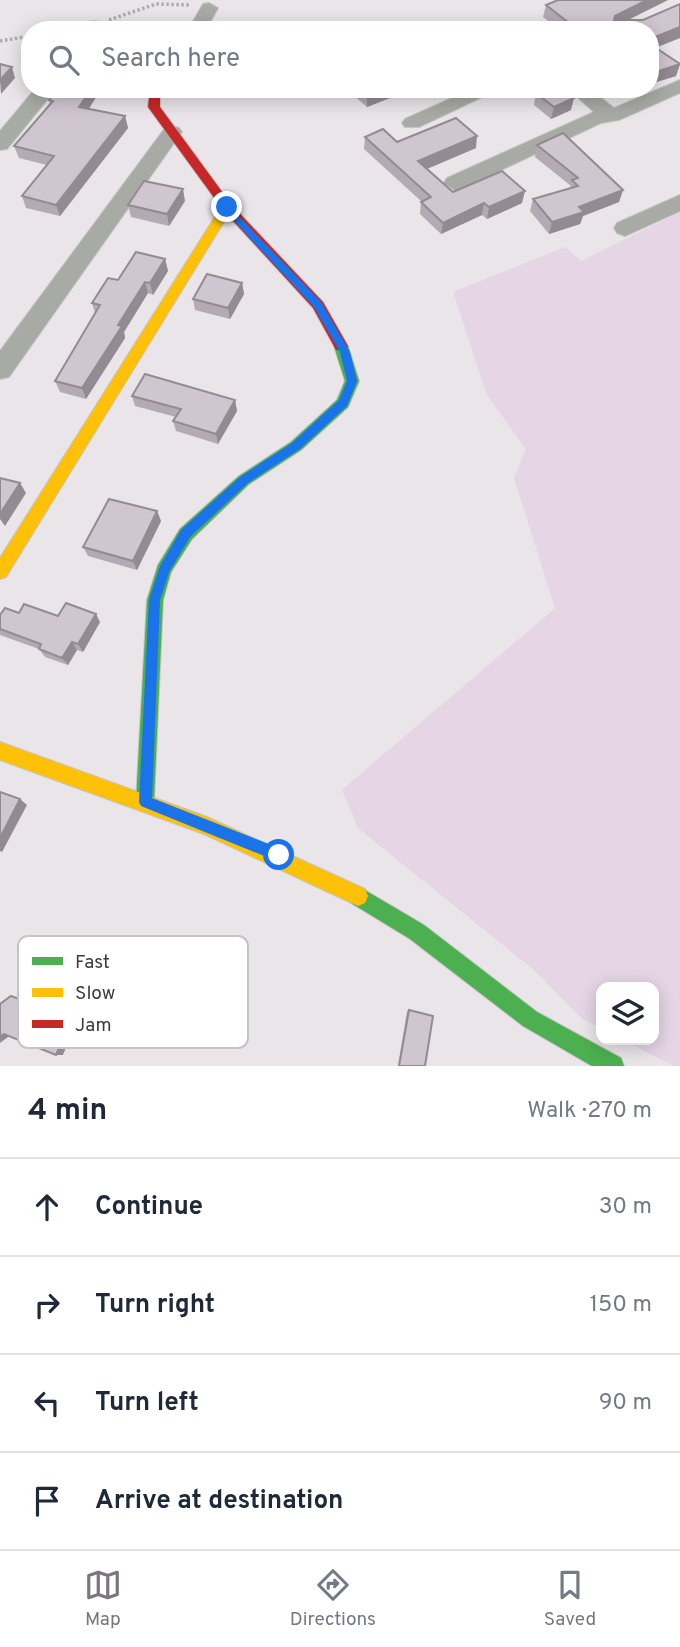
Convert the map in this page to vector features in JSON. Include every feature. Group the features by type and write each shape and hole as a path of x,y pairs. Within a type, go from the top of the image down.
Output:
{"street":[{"path":"202,21 209,8"},
{"path":"659,95 680,86"},
{"path":"0,144 38,98"},
{"path":"145,802 155,600 164,570 186,534 244,480 296,446 344,403 352,381 345,352 317,305 227,207 154,107 154,98"},
{"path":"412,123 469,98"},
{"path":"589,98 612,116"},
{"path":"455,183 597,117 612,116 653,98"},
{"path":"0,370 172,132"},
{"path":"625,228 680,202"},
{"path":"0,572 227,207"},
{"path":"0,751 145,802 279,855 405,923 507,1002 568,1042 613,1066"}],"path":[{"path":"179,0 183,4"},
{"path":"107,21 147,3 166,1 209,8"},
{"path":"0,41 21,38"}],"shaded area":[{"path":"680,212 680,1066 674,1066 633,1045 659,1045 659,982 596,982 596,1026 582,1019 535,971 358,828 342,790 555,608 514,478 526,449 487,395 453,292 565,247 581,261"}],"building":[{"path":"558,0 647,0 615,16 614,20 643,20 680,4 680,27 659,35 659,21 566,21 546,5"},
{"path":"659,50 680,64 659,71"},
{"path":"0,64 12,67 0,80"},
{"path":"85,98 79,107 125,116 56,205 22,196 54,156 14,146 53,101 49,100"},
{"path":"542,98 574,98 554,107"},
{"path":"456,118 477,136 418,161 453,192 502,171 525,191 489,207 484,203 443,223 421,202 431,197 365,137 383,129 397,142"},
{"path":"563,133 623,190 579,207 584,212 552,222 533,199 578,186 572,180 578,178 537,145"},
{"path":"144,181 183,189 167,214 128,205"},
{"path":"136,252 165,259 150,283 145,282 118,325 122,326 82,388 55,381 100,305 92,303 108,278 118,280"},
{"path":"207,274 242,283 228,308 193,299"},
{"path":"145,374 235,400 216,434 173,421 181,409 132,396"},
{"path":"0,478 20,483 0,514"},
{"path":"109,499 157,511 133,561 83,547"},
{"path":"66,603 96,614 78,644 72,642 62,658 39,649 41,644 0,629 0,615 5,608 19,613 24,604 58,616"},
{"path":"0,792 20,799 0,838"},
{"path":"11,996 18,999 18,1040 4,1034 0,1036 0,1004"},
{"path":"409,1010 433,1016 425,1066 399,1066"},
{"path":"39,1048 59,1048 56,1055"}],"traffic: fast":[{"path":"145,801 155,600 164,570 186,534 244,480 296,446 343,403 352,381 341,346"},
{"path":"358,896 417,932 530,1019 613,1066"}],"traffic: slow":[{"path":"0,572 227,207"},
{"path":"0,751 207,826 358,896"}],"traffic: jam":[{"path":"154,98 154,107 227,207 318,305 341,346"}],"route":[{"path":"227,207 317,305 345,352 352,381 344,403 296,446 244,480 186,534 164,570 155,600 145,802 279,855"}]}
